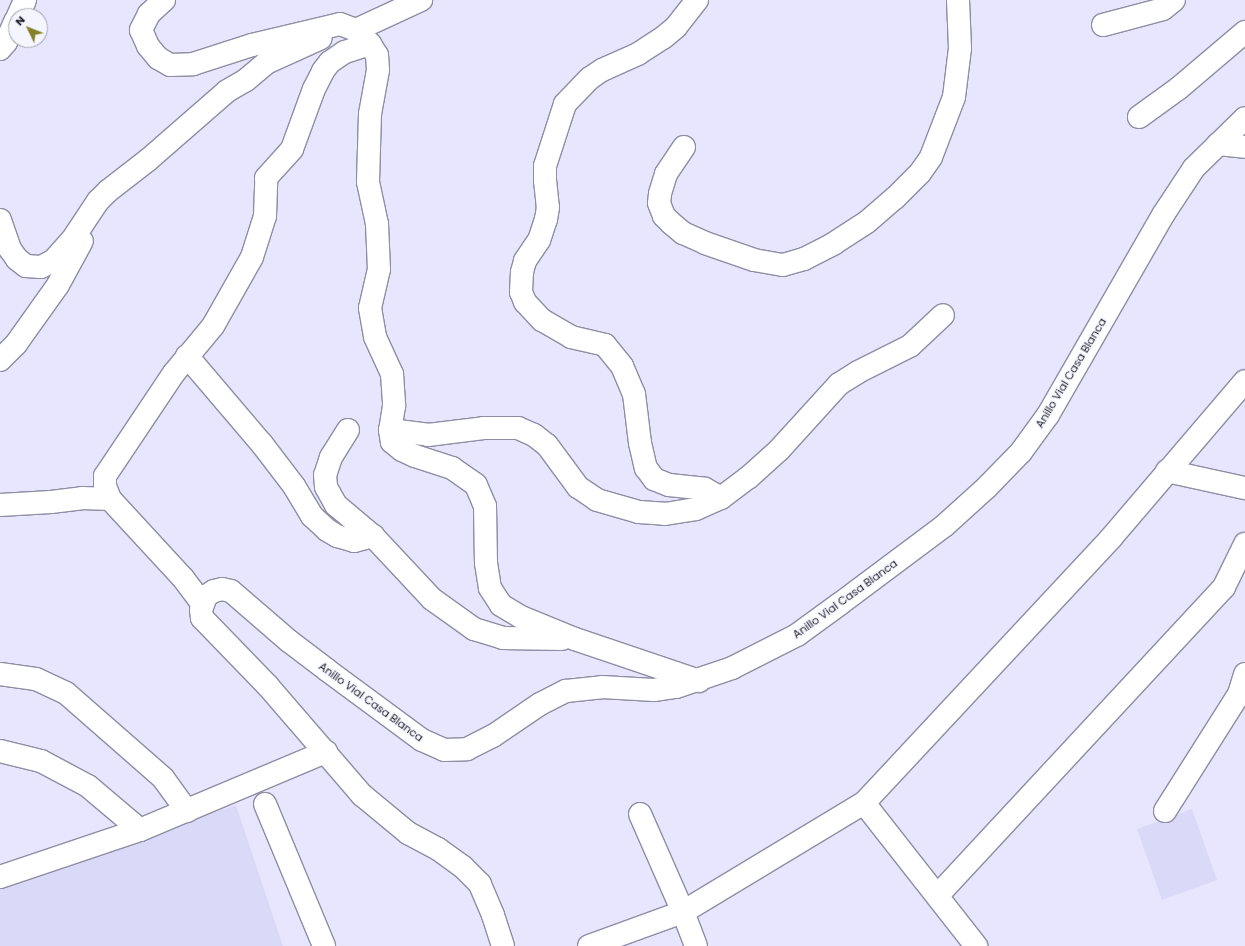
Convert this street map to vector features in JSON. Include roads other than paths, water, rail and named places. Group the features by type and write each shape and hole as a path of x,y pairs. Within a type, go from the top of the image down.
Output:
{"street":[{"path":"164,0 149,14 141,30 148,46 158,58 170,65 193,64 252,45 355,33"},
{"path":"0,220 10,249 17,259 26,266 41,267 53,261 72,240 98,202 108,191 148,160 227,91 246,80 266,63 317,41 355,33 421,0"},
{"path":"697,0 676,27 664,37 638,54 602,70 590,78 566,104 546,166 545,180 548,207 546,219 539,240 525,261 522,272 521,292 525,302 542,320 571,337 605,346 622,366 634,394 640,443 646,468 654,479 669,485 705,489 720,498"},
{"path":"684,147 666,174 660,194 659,203 664,216 671,224 683,233 705,243 770,263 783,265 804,259 816,253 867,222 920,173 931,157 954,96 960,48 958,0"},
{"path":"1103,25 1163,9 1174,0"},
{"path":"1140,117 1179,88 1245,32"},
{"path":"355,33 345,52 330,62 323,71 314,89 292,149 266,178 265,216 252,257 213,326 187,356 105,476 105,486 110,499 183,578 202,603 202,618 268,686 362,795 408,833 438,848 463,867 480,884 494,915 503,946"},
{"path":"355,33 377,55 378,70 370,114 368,182 377,224 379,269 370,308 375,337 392,374 394,406 390,430 392,442 402,450 452,468 476,485 485,506 486,563 490,588 501,605 521,617 575,639 699,681"},
{"path":"0,49 8,38"},
{"name":"Anillo Vial Casa Blanca","path":"202,603 206,596 214,591 222,589 231,591 289,641 327,670 422,740 444,750 466,748 493,736 540,704 566,691 602,687 654,690 676,687 699,681 732,668 797,635 944,526 987,487 1021,452 1048,414 1163,215 1194,168 1245,118"},
{"path":"1218,144 1245,147"},
{"path":"0,360 16,344 58,285 86,234 89,226 90,214"},
{"path":"390,430 428,435 484,428 518,428 534,435 547,445 578,487 597,500 639,512 665,514 696,509 720,498 748,478 779,450 839,384 858,372 910,346 943,315"},
{"path":"187,356 262,444 294,486 312,516 327,530 337,536 354,541 373,536"},
{"path":"589,946 683,912 864,803 1111,538 1245,381"},
{"path":"348,430 331,457 324,475 326,487 336,506 373,536 432,599 474,628 503,638 575,639"},
{"path":"1167,471 1245,488"},
{"path":"0,505 45,503 82,498 110,499"},
{"path":"938,895 1224,587 1245,544"},
{"path":"0,674 36,680 66,693 163,778 187,811"},
{"path":"1165,811 1238,694 1245,674"},
{"path":"0,751 41,761 88,786 140,830"},
{"path":"0,877 140,830 326,752"},
{"path":"864,803 938,895 976,946"},
{"path":"265,804 324,946"},
{"path":"640,814 683,912 696,946"}]}
